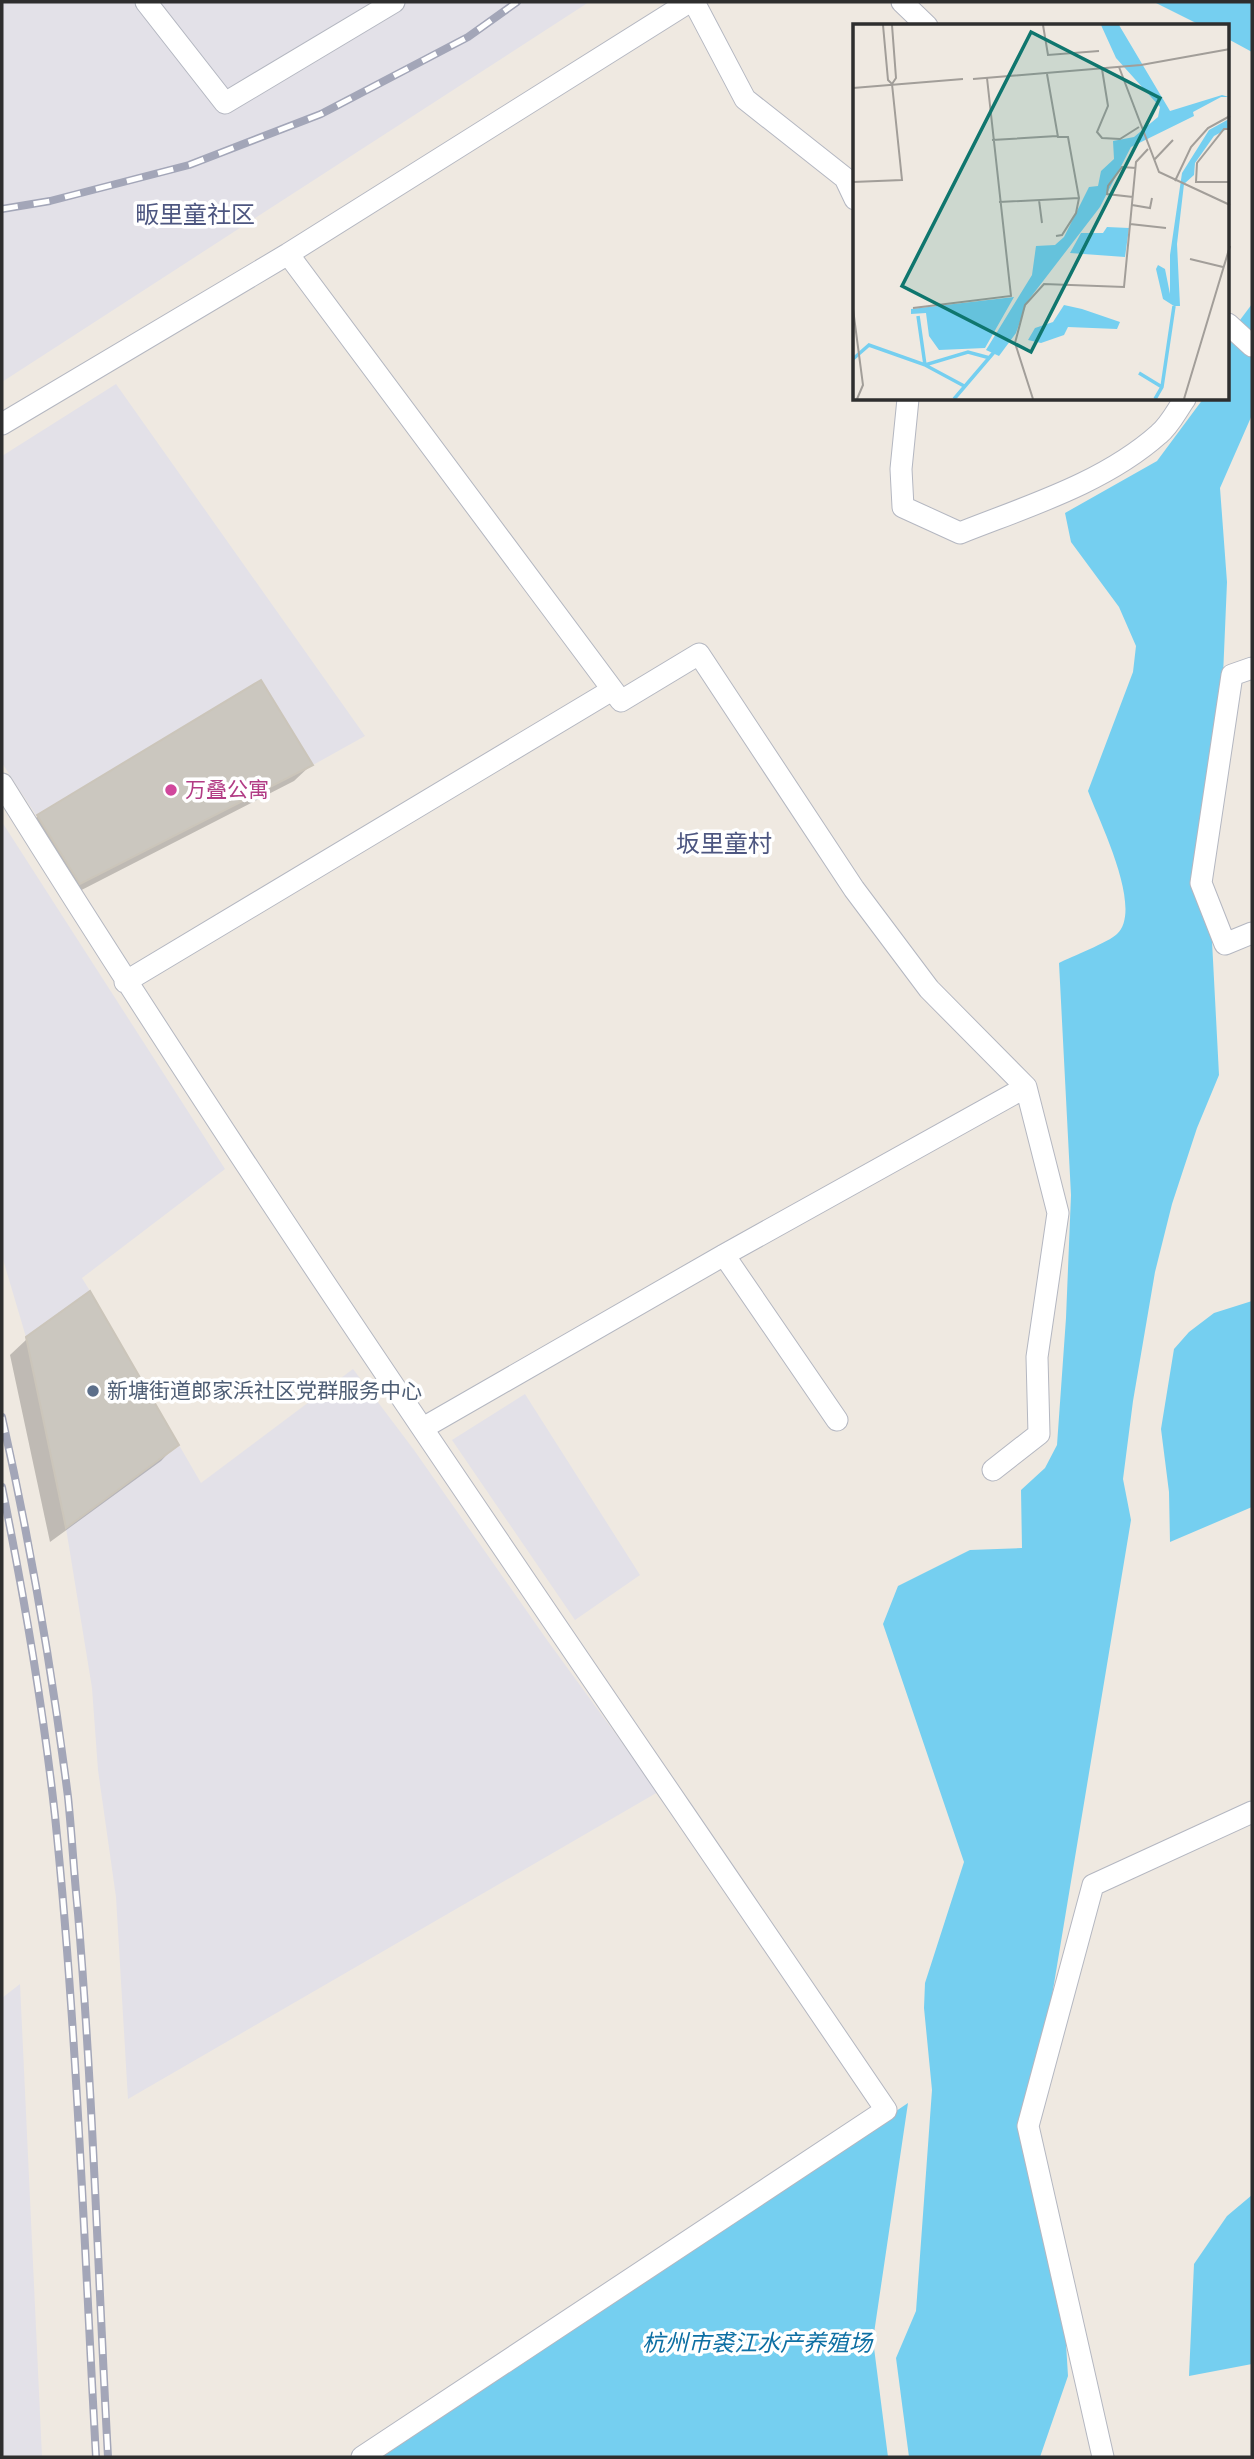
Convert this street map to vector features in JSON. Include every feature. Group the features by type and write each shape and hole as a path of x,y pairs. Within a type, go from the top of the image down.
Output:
{"street":[{"path":"146,2 225,103 394,2"},
{"path":"2,424 288,254 691,2 745,99 845,178 853,195"},
{"path":"902,2 925,24"},
{"path":"288,254 621,701 699,654 854,890 929,989 1026,1087 1058,1213 1037,1357 1038,1434 993,1471"},
{"path":"1230,326 1252,346"},
{"path":"908,401 901,470 904,507 960,533 1108,470 1161,433 1184,401"},
{"path":"1252,668 1232,675 1201,883 1225,944 1252,933"},
{"path":"125,982 612,690"},
{"path":"2,784 125,982 298,1245 886,2110 362,2457"},
{"path":"423,1428 724,1255 1026,1087"},
{"path":"724,1255 837,1420"},
{"path":"1103,2457 1028,2126 1093,1885 1252,1812"}],"shaded area":[{"path":"2,2 589,2 2,382"},
{"path":"116,384 365,736 313,765 261,680 36,815 2,763 2,456"},
{"path":"2,822 225,1169 82,1278 90,1291 26,1337 2,1256"},
{"path":"353,1369 414,1450 658,1792 128,2099 116,1897 98,1770 92,1688 66,1528 179,1445 201,1483"},
{"path":"525,1394 640,1575 575,1620 452,1440"},
{"path":"20,1984 42,2457 2,2457 2,1998"}],"water":[{"path":"1154,2 1252,2 1252,52 1230,40 1230,24 1198,24"},
{"path":"1252,304 1252,415 1220,488 1227,582 1223,676 1206,826 1219,1075 1197,1128 1172,1204 1155,1272 1123,1479 1131,1520 1046,2032 1029,2095 1064,2311 1068,2376 1040,2457 909,2457 896,2358 916,2311 932,2090 924,2008 925,1983 964,1862 883,1624 898,1586 970,1550 1022,1548 1021,1490 1045,1468 1057,1445 1071,1195 1059,963 1113,937 1124,922 1123,886 1117,864 1088,791 1133,672 1136,646 1119,607 1071,542 1065,513 1157,461 1202,401 1230,401 1230,333"},
{"path":"1252,1301 1252,1507 1170,1542 1169,1492 1161,1429 1174,1349 1189,1332 1214,1313"},
{"name":"杭州市裘江水产养殖场","path":"908,2103 873,2340 888,2457 382,2457"},
{"path":"1252,2195 1252,2364 1189,2376 1194,2264 1227,2216"}],"building":[{"name":"万叠公寓","path":"261,680 313,765 80,884 37,815"},
{"name":"新塘街道郎家浜社区党群服务中心","path":"90,1291 179,1445 66,1528 26,1337"}],"railway":[{"path":"2,209 50,201 189,165 321,114 468,37 517,2"},
{"path":"2,1417 40,1606 68,1797 88,2049 108,2457"},
{"path":"2,1487 45,1734 63,1896 96,2457"}],"place":[{"name":"万叠公寓","path":"171,790"},
{"name":"新塘街道郎家浜社区党群服务中心","path":"93,1391"}],"district":[{"name":"畈里童社区","path":"195,215"},
{"name":"坂里童村","path":"724,844"}]}
